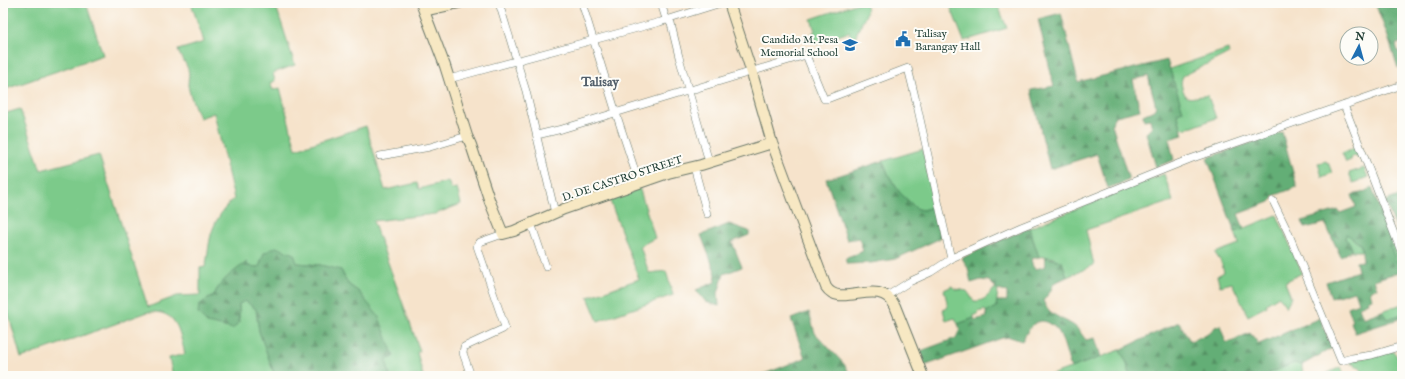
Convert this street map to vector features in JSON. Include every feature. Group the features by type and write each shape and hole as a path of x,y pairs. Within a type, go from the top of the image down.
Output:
{"street":[{"path":"459,3 423,7 442,57 466,136 471,145 490,202 503,234 480,242 477,246 505,326 503,329 464,347 463,353 471,376"},
{"path":"499,3 526,91 555,213"},
{"path":"582,3 639,183"},
{"path":"661,3 665,16 671,24 688,91 710,162"},
{"path":"449,79 594,40 721,3"},
{"path":"729,3 752,73 772,143 828,290 831,293 839,295 873,292 887,296 895,306 923,376"},
{"path":"537,135 616,113 698,87 752,73 806,55 822,96 825,99 908,68 916,98 951,259"},
{"path":"887,296 909,282 931,272 951,259 1021,227 1190,159 1402,85"},
{"path":"1344,105 1402,254"},
{"path":"380,156 425,148 466,136"},
{"name":"D. DE CASTRO STREET","path":"503,234 514,231 555,213 668,173 694,167 772,143"},
{"path":"694,167 707,214"},
{"path":"1274,202 1288,232 1341,361 1372,355 1402,346"},
{"path":"531,223 546,267"}],"green space":[{"path":"3,3 86,3 103,55 3,90"},
{"path":"191,3 275,3 295,65 273,73 275,81 270,83 273,90 280,88 296,149 366,126 385,190 417,183 419,189 448,181 451,189 457,188 461,204 435,214 373,221 420,351 417,352 423,376 390,376 385,360 394,357 359,292 348,284 341,270 320,265 297,263 264,253 259,267 247,266 247,263 217,289 214,296 206,300 239,322 239,304 245,300 256,309 259,331 275,376 173,376 169,358 185,354 176,324 166,314 158,312 148,312 21,358 3,295 3,114 20,109 41,170 99,155 148,307 177,296 200,295 200,268 205,267 213,228 222,212 234,199 214,113 199,118 188,85 188,69 178,50 204,42"},
{"path":"858,3 865,3 866,12 856,37 851,38 849,32 816,44 812,33 815,31 811,19"},
{"path":"949,3 997,3 1007,28 964,41"},
{"path":"1375,3 1402,3 1402,43 1396,44 1398,52 1402,52 1402,65 1398,68 1387,34"},
{"path":"1061,13 1078,82 1167,60 1183,111 1177,113 1183,135 1169,139 1174,160 1156,167 1146,133 1152,128 1150,119 1144,120 1143,115 1154,110 1156,106 1148,76 1133,80 1140,110 1116,116 1113,119 1112,125 1129,180 1108,188 1097,154 1050,169 1031,90 1054,86 1038,19"},
{"path":"1228,49 1229,53 1183,76 1181,84 1186,97 1192,98 1208,96 1216,118 1193,127 1182,129 1177,113 1183,111 1169,69"},
{"path":"1282,132 1297,187 1273,196 1274,198 1270,202 1238,214 1244,229 1235,232 1207,158"},
{"path":"1357,147 1362,159 1355,155 1351,160 1346,162 1342,153"},
{"path":"923,149 934,207 922,210 916,208 900,193 889,176 883,161"},
{"path":"883,161 889,176 900,193 916,208 922,210 934,207 941,238 895,259 871,263 847,264 845,259 863,251 859,238 847,240 826,179"},
{"path":"1326,161 1327,163 1328,162 1332,173 1322,177 1318,163"},
{"path":"1364,168 1368,177 1353,183 1349,173"},
{"path":"1164,174 1173,201 1086,230 1094,265 1067,277 1061,263 1058,260 1050,257 1039,257 1029,228"},
{"path":"639,187 655,238 640,246 649,273 666,271 673,295 598,321 588,297 639,279 609,198"},
{"path":"1372,188 1391,239 1392,251 1402,271 1374,280 1377,288 1370,291 1372,299 1367,301 1368,303 1359,307 1363,318 1382,311 1388,319 1402,314 1402,318 1355,333 1348,307 1358,303 1354,291 1331,298 1326,282 1358,271 1356,262 1363,261 1361,245 1346,234 1345,239 1350,243 1351,251 1341,257 1325,223 1305,228 1302,221 1338,210 1340,213 1356,207 1352,195"},
{"path":"1402,195 1402,243 1385,201"},
{"path":"1277,215 1302,273 1285,282 1291,297 1286,307 1279,296 1266,304 1267,306 1248,316 1232,283 1220,286 1217,276 1224,272 1221,262 1215,253 1239,244 1235,232"},
{"path":"729,224 749,231 749,235 732,242 742,267 724,274 718,293 719,306 706,302 696,290 715,282 716,274 701,235"},
{"path":"1029,228 1039,257 1031,259 1033,267 1036,269 1046,266 1044,257 1062,261 1067,277 1054,283 1050,292 1043,301 1052,313 1075,326 1086,340 1095,338 1101,357 1071,368 1059,333 1049,323 1040,321 1032,325 1022,341 1010,337 1002,338 924,366 918,352 956,338 960,329 958,324 974,318 975,320 987,317 986,312 996,307 997,301 1007,301 1007,292 998,290 989,281 981,280 971,283 968,268 962,258"},
{"path":"1346,234 1361,245 1362,251 1351,251 1350,243 1345,239"},
{"path":"1391,239 1402,264 1402,271 1392,252"},
{"path":"276,247 294,254 297,263 320,265 341,270 348,284 359,292 379,317 394,357 386,360 390,376 275,376 259,331 256,309 245,301 239,304 239,322 233,329 207,323 198,314 199,305 214,296 223,281 247,262 247,266 259,267 264,253"},
{"path":"952,286 955,289 967,291 974,301 983,299 995,288 998,290 996,307 986,312 985,310 978,312 978,314 974,315 974,318 958,324 955,318 946,321 943,310 948,306 944,290"},
{"path":"1402,304 1402,314 1388,319 1386,318 1382,311"},
{"path":"809,312 815,333 844,364 851,376 759,376 805,358 791,319"},
{"path":"1320,318 1332,348 1302,365 1294,363 1263,376 1129,376 1127,363 1120,350 1179,322 1190,341 1210,333 1215,327 1220,325 1226,343 1250,333 1259,344"},
{"path":"1120,350 1127,363 1129,376 1048,376"},
{"path":"1393,351 1399,359 1402,376 1365,376 1359,366 1356,367 1354,364 1351,364 1350,361"},
{"path":"1294,363 1302,365 1305,376 1263,376"},
{"path":"1341,367 1345,376 1321,376"}],"place":[{"name":"Talisay Barangay Hall","path":"903,39"},
{"name":"Candido M. Pesa Memorial School","path":"850,45"}],"district":[{"name":"Talisay","path":"600,81"}]}
